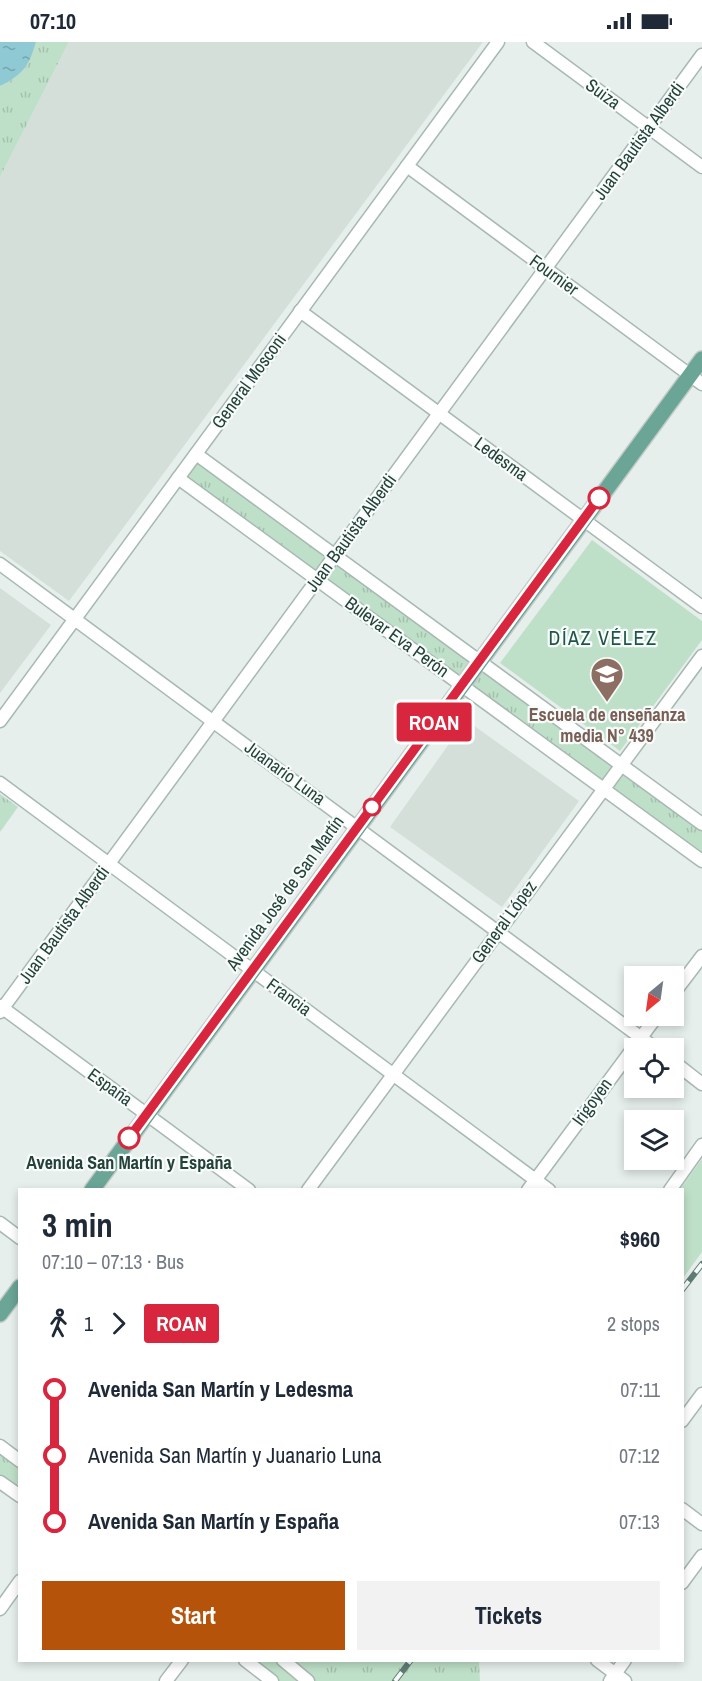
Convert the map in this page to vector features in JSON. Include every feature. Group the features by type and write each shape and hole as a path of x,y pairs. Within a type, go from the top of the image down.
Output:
{"main road":[{"name":"Avenida José de San Martín","path":"93,1188 583,520 696,380 702,359"},
{"path":"0,1314 18,1290"}],"street":[{"name":"General Mosconi","path":"0,720 498,42"},
{"name":"Suiza","path":"533,42 702,167"},
{"name":"Juan Bautista Alberdi","path":"1,1009 702,55"},
{"name":"Fournier","path":"407,166 696,380"},
{"name":"Ledesma","path":"300,311 702,607"},
{"name":"Bulevar Eva Perón","path":"196,454 702,824"},
{"name":"Bulevar Eva Perón","path":"178,478 702,861"},
{"name":"Juanario Luna","path":"0,564 640,1038"},
{"name":"General López","path":"309,1188 602,788 702,656"},
{"name":"Francia","path":"0,783 547,1188"},
{"path":"684,980 702,956"},
{"name":"España","path":"1,1009 246,1188"},
{"name":"Irigoyen","path":"640,1038 649,1026"},
{"name":"Irigoyen","path":"529,1188 624,1060"},
{"path":"684,1070 702,1083"},
{"path":"671,1188 702,1145"},
{"path":"0,1223 18,1236"},
{"path":"684,1418 702,1394"},
{"path":"0,1446 18,1460"},
{"path":"0,1482 18,1495"},
{"path":"684,1510 702,1524"},
{"path":"684,1580 702,1556"},
{"path":"0,1609 18,1584"},
{"path":"166,1681 180,1662"},
{"path":"248,1662 272,1681"},
{"path":"286,1662 308,1681"},
{"path":"599,1662 617,1679 624,1662"}],"shaded area":[{"path":"69,42 483,42 69,601 0,551 0,177"},
{"path":"0,588 51,625 0,693"},
{"path":"466,720 579,801 502,907 390,827"}],"green space":[{"path":"36,42 69,42 0,177 0,86 20,74"},
{"path":"196,454 702,824 702,861 178,478"},
{"path":"592,540 702,621 702,640 620,751 500,663"},
{"path":"0,794 18,807 0,832"},
{"path":"702,1159 702,1252 684,1277 684,1188 681,1188"},
{"path":"0,1446 18,1460 18,1495 0,1482"},
{"path":"246,1662 479,1662 480,1681 272,1681"}],"water":[{"path":"0,42 36,42 31,57 20,74 0,86"}],"railway":[{"path":"684,1287 702,1264"},
{"path":"395,1681 409,1662"}],"bus line":[{"name":"ROAN","path":"129,1138 599,498"}],"place":[{"name":"Escuela de enseñanza media N° 439","path":"607,703"},
{"name":"Avenida San Martín y España","path":"129,1138"}],"district":[{"name":"DÍAZ VÉLEZ","path":"603,638"}]}
